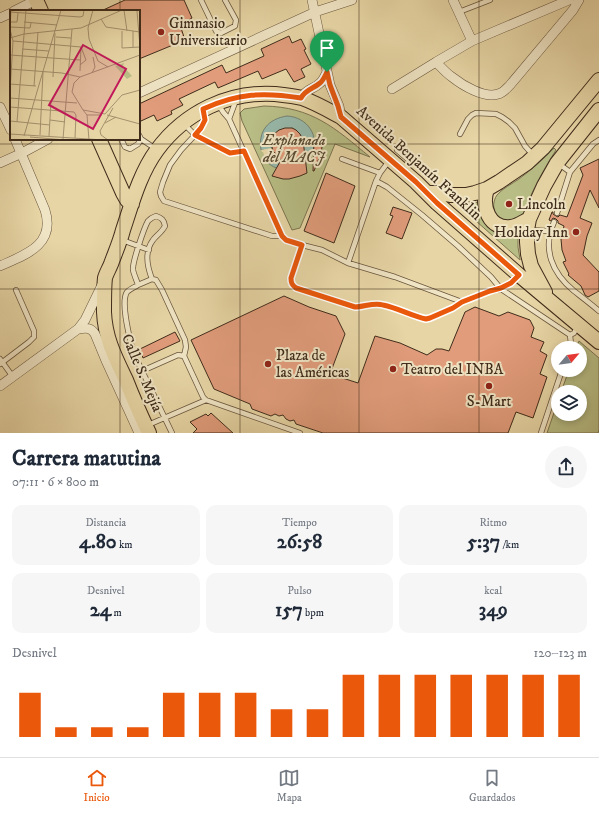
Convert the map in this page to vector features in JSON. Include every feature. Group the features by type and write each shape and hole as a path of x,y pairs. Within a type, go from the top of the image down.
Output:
{"main road":[{"path":"428,193 466,195 475,193 487,189 514,172 534,156 550,140 599,80"},
{"name":"Avenida Benjamín Franklin","path":"105,278 121,239 146,167 169,135 182,122 203,109 217,103 254,94 282,95 301,98 341,117 397,157 437,203 551,301 575,330 599,342"},
{"path":"551,301 531,266 526,242 528,225 544,186 557,163 599,110"},
{"path":"99,140 123,193 127,200 132,204"},
{"path":"487,189 484,201 489,216 495,223 506,227 528,225"},
{"name":"Calle S. Mejía","path":"105,278 105,325 110,346 145,431"}],"street":[{"path":"312,0 330,85 341,117"},
{"path":"140,93 315,12 352,0"},
{"path":"453,0 472,41"},
{"path":"392,89 472,41 569,0"},
{"path":"436,62 462,84 492,96 504,92 573,10 579,0"},
{"path":"17,10 38,4"},
{"path":"0,18 10,13"},
{"path":"301,98 305,92 322,82 327,72"},
{"path":"0,107 10,128"},
{"path":"0,266 24,256 34,249 46,234 48,226 48,218 45,210 16,140"},
{"path":"0,163 46,140"},
{"name":"Avenida Benjamín Franklin","path":"1,384 13,377 78,329 85,320 105,278"},
{"path":"78,329 89,328 95,334 107,363 145,431"}],"lane":[{"path":"201,0 216,31 220,33 235,26 236,20 225,0"},
{"path":"459,12 490,0"},
{"path":"229,119 234,109 237,97"},
{"path":"217,103 229,119 282,236 286,240 322,250 348,263 395,277 462,302"},
{"path":"203,109 205,120 201,128 181,150 170,165 160,192 161,196 164,200 272,236 282,236"},
{"path":"460,134 468,119 472,115 476,113 496,114 509,122 525,146 534,156"},
{"path":"182,122 195,135 230,153 244,151"},
{"path":"140,137 157,150"},
{"path":"122,140 125,147 130,149 138,144 139,140"},
{"path":"557,213 570,172 595,141 599,140"},
{"path":"348,263 380,173 397,157 410,161"},
{"path":"342,159 380,173"},
{"path":"557,163 570,172"},
{"path":"376,181 387,187 422,215 458,246 501,288 575,330 572,341"},
{"path":"138,285 133,270 133,264 138,246 148,222 156,216 161,218 165,222 166,226 152,241 148,250 147,266 152,279 156,280 162,290 185,340 186,347 184,356 203,397 206,400 300,433"},
{"path":"554,222 550,232 548,249 559,276 573,291 599,311"},
{"path":"528,225 550,232"},
{"path":"121,239 148,250"},
{"path":"302,245 291,278 291,283 296,288 355,307 383,304 426,319 453,308 462,302 501,288 511,283 519,275"},
{"path":"152,279 130,289 127,292 125,298 125,317 133,352 172,433"},
{"path":"13,377 1,362 34,337 34,331 16,290"},
{"path":"142,371 178,355 184,356"},
{"path":"541,433 560,377"},
{"path":"145,431 165,418 206,400"}],"green space":[{"name":"Explanada del MACJ","path":"264,106 296,110 322,121 334,128 370,157 335,144 300,228 292,230 242,121 240,113 244,109"},
{"path":"554,148 556,150 537,182 523,215 514,221 504,221 498,217 494,211 494,201 497,195 533,168"},
{"path":"479,202 484,221 490,229 498,233 508,235 518,234 520,260 458,205"},
{"path":"587,348 599,358 598,433 547,433 551,421 587,421 587,385 564,385 566,377 587,377"}],"shaded area":[{"path":"287,116 294,117 301,120 310,129 313,135 314,148 307,162 282,169 274,167 266,161 269,159 264,150 261,150 261,137 266,127 270,123","holes":["292,128 299,133 303,140 284,160 276,156 272,150 272,138 274,134"]}],"pier":[{"path":"271,148 275,155 266,161 261,150"}],"building":[{"name":"Gimnasio Universitario","path":"125,0 184,0 192,18 180,25 185,40 140,59 140,10 103,10"},
{"path":"289,36 292,43 301,39 306,49 304,50 311,64 301,69 305,77 294,82 286,69 262,79 258,71 218,88 215,82 179,99 183,105 171,111 172,114 157,121 154,115 141,121 140,104 222,65 226,73 264,56 261,49"},
{"path":"285,128 292,128 296,130 303,140 307,173 289,179 272,176 281,160 273,151 271,143 272,139 274,134"},
{"path":"314,141 322,141 322,147 313,171"},
{"name":"Holiday Inn","path":"599,159 599,208 590,190 580,218 592,223 587,236 583,255 599,272 599,291 588,297 585,295 581,286 568,275 569,274 563,262 566,261 562,250 561,239 564,226 558,223 556,219 553,218 551,221 549,220 552,212 558,217 560,215 567,217 583,175 580,168"},
{"path":"326,173 355,186 334,243 304,231"},
{"path":"393,207 412,213 402,239 386,233 393,216 390,215"},
{"name":"Plaza de las Américas","path":"284,296 309,307 336,316 345,334 330,374 358,383 375,336 400,343 427,355 436,349 449,351 465,312 475,307 499,316 508,312 530,320 534,328 531,337 544,342 540,351 547,355 540,374 547,377 533,418 516,412 508,433 323,433 296,424 294,420 290,421 283,415 279,416 275,414 271,416 252,409 250,404 214,389 191,340"},
{"path":"175,332 180,341 143,358 140,349"},
{"path":"211,413 233,433 193,433 197,429 190,422 206,414 208,416"}],"place":[{"name":"Gimnasio Universitario","path":"161,32"},
{"name":"Lincoln","path":"509,204"},
{"name":"Holiday Inn","path":"576,232"},
{"name":"Plaza de las Américas","path":"268,364"},
{"name":"Teatro del INBA","path":"393,369"},
{"name":"S-Mart","path":"489,386"}],"route":[{"path":"327,72 341,117 519,275 511,283 462,302 453,308 426,319 383,304 355,307 296,288 291,283 291,278 302,245 286,240 282,236 244,151 230,153 195,135 205,120 203,109 223,101 254,94 282,95 301,98 305,92 322,82 327,72"}]}
